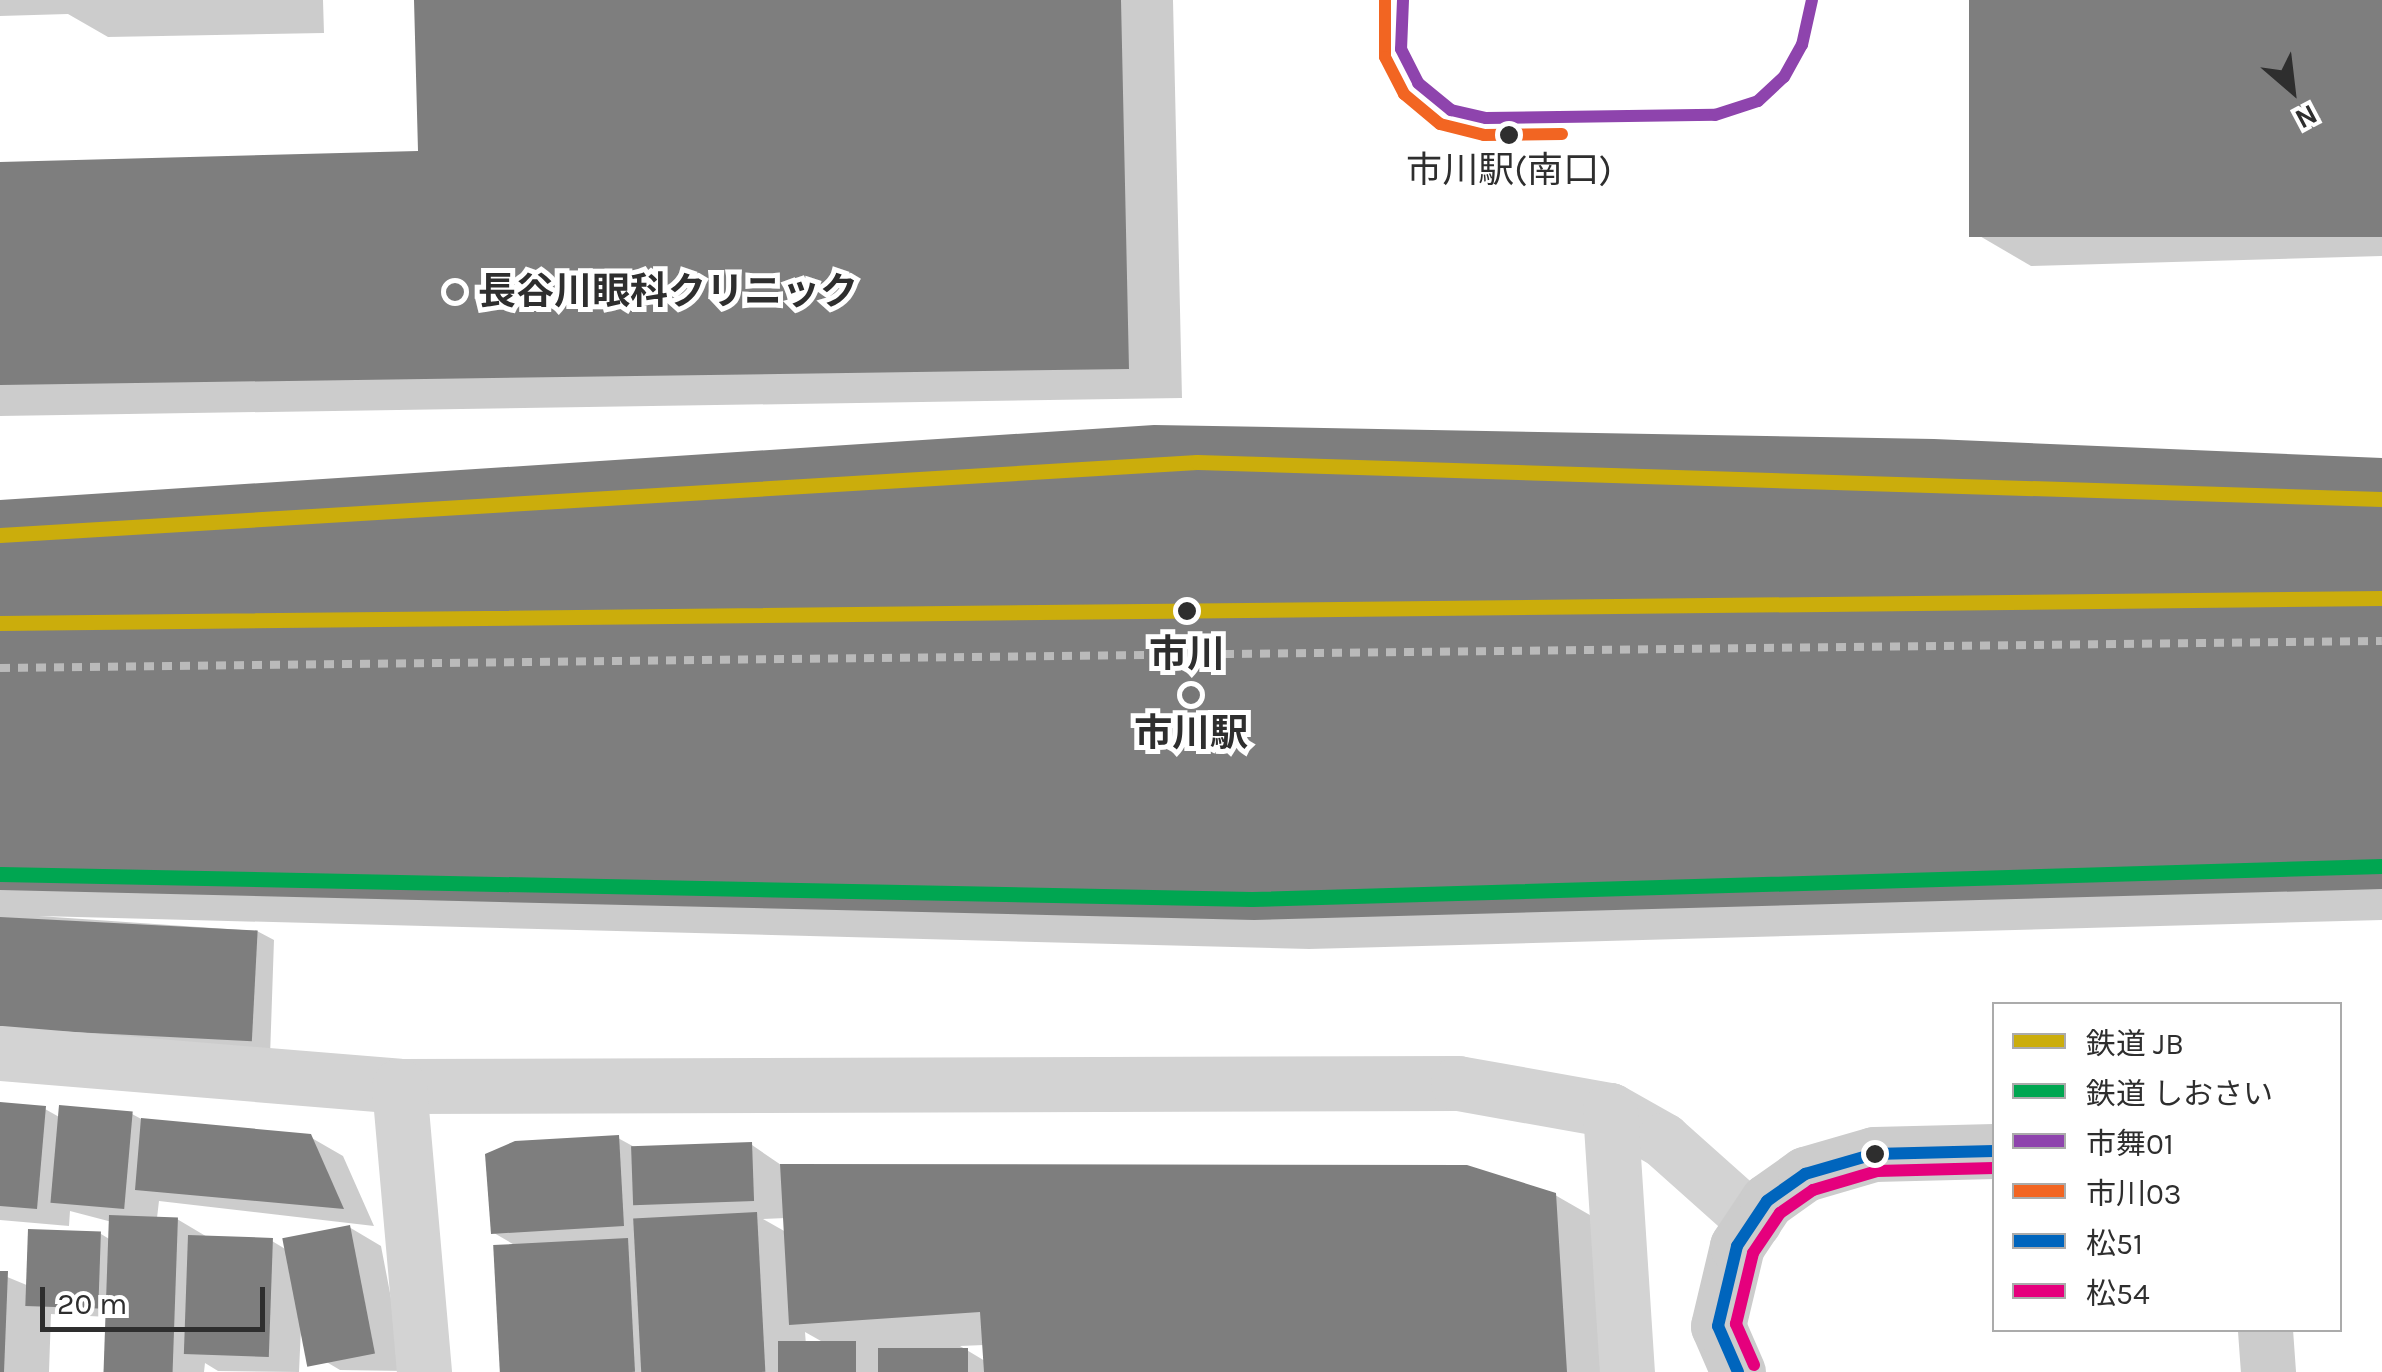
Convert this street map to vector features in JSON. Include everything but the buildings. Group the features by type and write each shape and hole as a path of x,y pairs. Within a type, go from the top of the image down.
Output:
{"street":[{"path":"0,1053 398,1086 1458,1083 1610,1110 1663,1140 1754,1221"},
{"path":"398,1086 424,1372"},
{"path":"1610,1110 1627,1372"},
{"path":"1738,1372 1718,1326 1737,1246 1768,1201 1805,1174 1874,1154 1992,1151"},
{"path":"2265,1332 2268,1372"}],"railway":[{"path":"0,668 2382,641"}],"rail line":[{"name":"JB","path":"0,535 1197,462 2382,499"},
{"name":"JB","path":"0,623 2382,598"},
{"name":"しおさい","path":"0,874 1252,899 2382,866"}],"transit line":[{"name":"市川03","path":"1385,0 1385,57 1404,94 1440,124 1484,135 1562,134"},
{"name":"市舞01","path":"1403,0 1401,49 1418,83 1451,110 1486,118 1715,115 1758,101 1784,77 1802,45 1812,0"},
{"name":"松51","path":"1738,1372 1718,1326 1737,1246 1767,1201 1805,1174 1874,1154 1992,1151"},
{"name":"松54","path":"1754,1365 1736,1324 1753,1253 1780,1213 1813,1190 1877,1171 1992,1168"}],"place":[{"name":"市川駅(南口)","path":"1509,135"},
{"name":"長谷川眼科クリニック","path":"455,292"},
{"name":"市川","path":"1187,611"},
{"name":"市川駅","path":"1191,695"}]}
